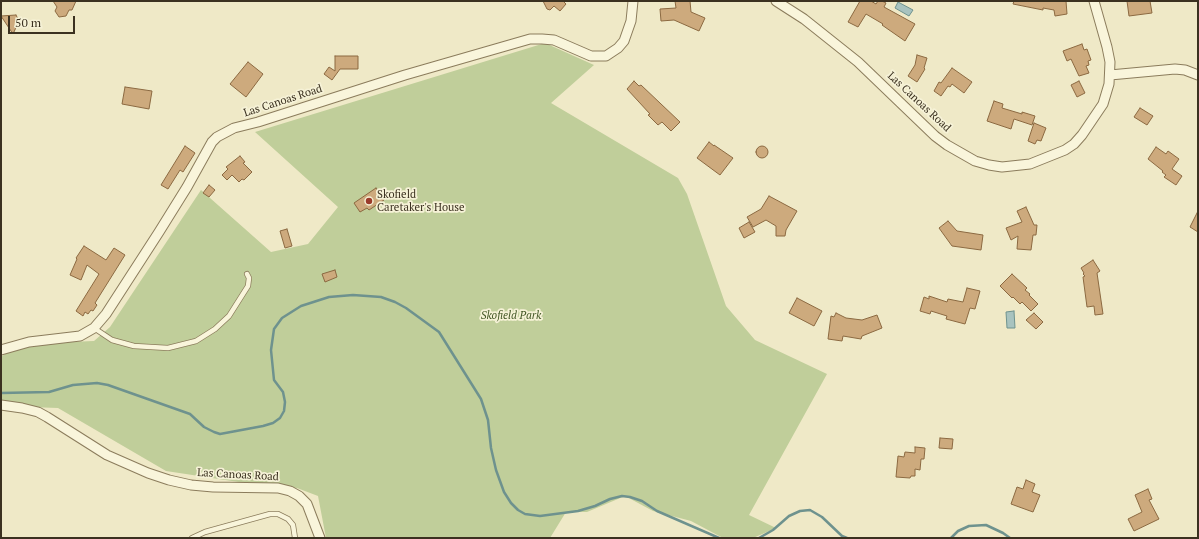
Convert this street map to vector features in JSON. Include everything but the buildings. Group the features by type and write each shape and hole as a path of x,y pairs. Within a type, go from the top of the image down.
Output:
{"street":[{"name":"Las Canoas Road","path":"1,350 29,342 80,336 94,328 106,314 159,232 187,188 212,142 217,137 234,128 258,122 405,74 530,39 554,40 591,56 606,56 618,48 624,40 631,21 633,1"},
{"name":"Las Canoas Road","path":"776,1 804,19 858,62 935,136 966,157 989,165 1002,167 1016,167 1030,164 1065,150 1074,144 1082,135 1103,104 1108,89 1110,62 1108,47 1094,1"},
{"path":"1110,75 1175,70 1185,70 1198,74"},
{"name":"Las Canoas Road","path":"1,405 22,408 42,414 108,455 148,473 169,480 191,485 213,487 278,488 290,490 307,504 320,538"}],"lane":[{"path":"94,328 112,340 134,346 162,348 196,342 215,329 229,316 248,286 249,278 247,274"},
{"path":"192,538 205,532 270,514 278,514 288,519 292,525 295,538"}],"green space":[{"name":"Skofield Park","path":"545,43 594,65 551,103 678,178 687,194 726,306 755,340 827,374 749,515 776,528 753,538 723,538 691,521 653,511 625,496 587,512 566,512 550,538 326,538 318,496 297,488 265,486 166,471 58,408 1,406 1,357 19,344 94,341 110,327 201,190 271,252 308,244 338,207 255,132"}],"water":[{"path":"898,2 913,10 909,16 895,8"},
{"path":"1014,311 1015,328 1007,328 1006,312"}],"waterway":[{"path":"1,393 49,392 73,385 97,383 108,385 190,414 204,427 220,434 263,426 273,423 280,418 284,411 285,402 283,392 274,380 271,350 274,329 282,318 301,306 329,297 353,295 381,297 406,308 439,332 481,399 488,420 491,448 496,470 504,492 511,503 518,510 525,514 540,516 578,511 595,506 610,499 622,496 630,497 642,501 657,511 719,538"},
{"path":"759,538 773,530 789,516 800,511 810,510 822,517 842,536 847,538"},
{"path":"951,538 958,531 969,526 986,525 1010,538"}],"place":[{"name":"Skofield Caretaker's House","path":"369,201"}]}
